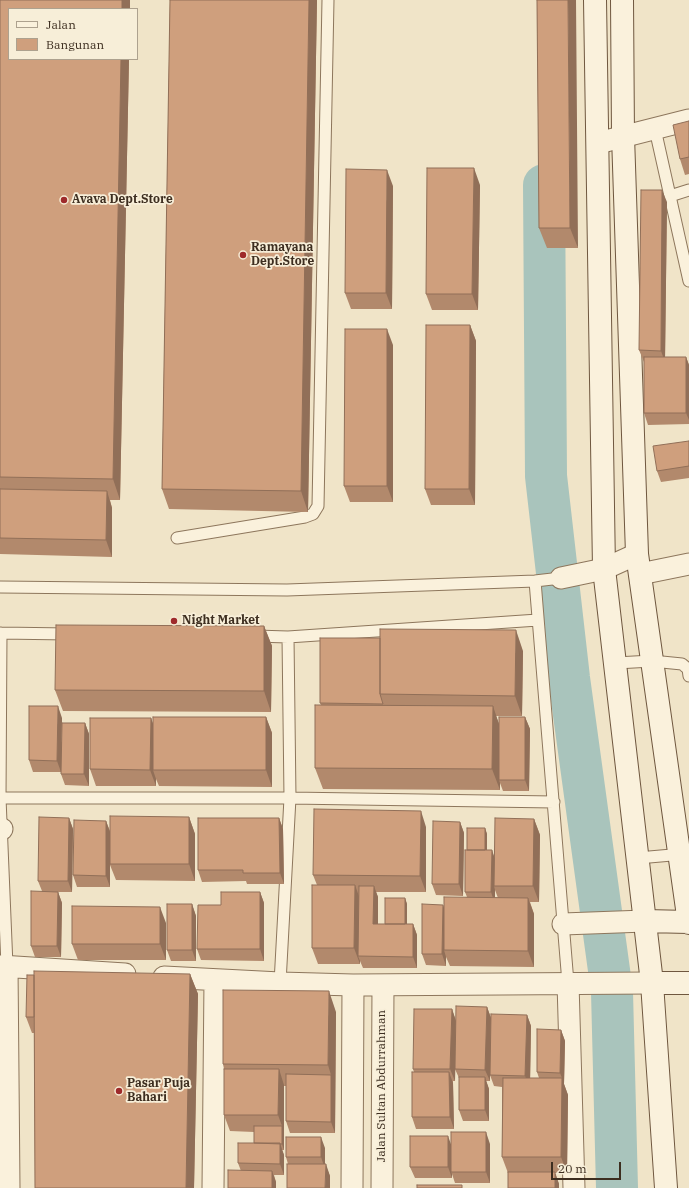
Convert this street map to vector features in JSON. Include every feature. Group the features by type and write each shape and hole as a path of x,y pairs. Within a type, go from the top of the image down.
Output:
{"street":[{"path":"595,0 604,569 652,983 666,1188"},
{"path":"568,924 617,922 689,923 684,853 652,661 639,564 624,136 622,0"},
{"path":"598,143 689,120"},
{"path":"557,579 604,569 639,564 689,564"},
{"path":"9,1188 4,966 215,980 353,985 689,983"},
{"path":"213,1188 215,980"},
{"path":"573,983 574,1188"},
{"path":"352,1188 353,985"},
{"name":"Jalan Sultan Abdurrahman","path":"382,1188 383,985"}],"lane":[{"path":"177,538 305,517 313,514 318,506 328,0"},
{"path":"655,129 689,281"},
{"path":"670,196 689,190"},
{"path":"0,587 287,590 557,579"},
{"path":"535,581 554,802 573,983"},
{"path":"248,636 288,637 538,620"},
{"path":"4,966 0,798 1,633 81,634"},
{"path":"280,983 290,798 288,637"},
{"path":"616,664 652,661 682,664 688,669 689,676"},
{"path":"0,798 290,798 554,802"},
{"path":"638,858 684,853"}],"building":[{"name":"Avava Dept.Store","path":"0,0 122,0 122,8 8,8 8,60 121,60 113,479 0,477"},
{"name":"Ramayana Dept.Store","path":"170,0 309,0 301,491 162,489"},
{"path":"537,0 568,0 570,228 539,228"},
{"path":"689,121 689,157 680,159 673,125"},
{"path":"427,168 474,168 472,294 426,294"},
{"path":"346,169 387,170 386,293 345,293"},
{"path":"641,190 662,190 661,351 639,350"},
{"path":"426,325 470,325 469,489 425,489"},
{"path":"345,329 387,329 387,486 344,486"},
{"path":"644,357 686,357 686,413 644,413"},
{"path":"689,441 689,466 657,471 653,446"},
{"path":"0,489 107,491 106,540 0,538"},
{"path":"56,625 264,626 264,691 55,690"},
{"path":"380,629 516,630 515,696 380,694"},
{"path":"320,638 380,638 380,694 383,704 320,703"},
{"path":"315,705 493,706 492,769 315,768"},
{"path":"29,706 58,706 57,761 29,760"},
{"path":"153,717 266,717 266,770 153,770"},
{"path":"499,717 525,717 525,780 499,780"},
{"path":"90,718 151,718 150,770 90,769"},
{"path":"62,723 85,723 84,774 61,774"},
{"path":"314,809 421,811 420,876 313,875"},
{"path":"110,816 189,817 189,864 110,864"},
{"path":"39,817 69,818 68,881 38,881"},
{"path":"198,818 279,818 280,873 243,873 243,870 198,870"},
{"path":"495,818 534,819 533,886 494,886"},
{"path":"74,820 106,821 106,876 73,875"},
{"path":"433,821 460,822 459,884 432,884"},
{"path":"467,828 485,828 485,850 467,850"},
{"path":"465,850 492,850 491,892 465,892"},
{"path":"312,885 355,885 354,948 312,948"},
{"path":"359,886 374,886 373,924 413,924 413,957 358,956"},
{"path":"31,891 58,892 57,946 31,946"},
{"path":"221,892 260,892 260,949 197,949 198,905 221,905"},
{"path":"444,897 528,898 528,951 444,950"},
{"path":"385,898 405,898 405,924 385,924"},
{"path":"167,904 192,904 192,950 167,950"},
{"path":"422,904 443,905 442,954 422,954"},
{"path":"72,906 160,907 160,944 72,944"},
{"name":"Pasar Puja Bahari","path":"34,971 190,974 186,1188 35,1188"},
{"path":"27,975 34,975 34,1017 26,1017"},
{"path":"223,990 329,991 328,1065 223,1064"},
{"path":"456,1006 487,1007 485,1070 455,1069"},
{"path":"414,1009 452,1009 450,1069 413,1069"},
{"path":"491,1014 527,1015 525,1076 490,1075"},
{"path":"537,1029 561,1030 560,1073 537,1072"},
{"path":"224,1069 279,1069 278,1115 224,1115"},
{"path":"412,1072 449,1072 450,1117 412,1117"},
{"path":"286,1074 331,1075 331,1122 286,1121"},
{"path":"459,1077 485,1077 485,1110 459,1110"},
{"path":"503,1078 562,1078 561,1157 502,1157"},
{"path":"254,1126 282,1126 282,1144 254,1143"},
{"path":"451,1132 486,1132 486,1172 451,1172"},
{"path":"410,1136 448,1136 448,1167 410,1167"},
{"path":"286,1137 321,1137 321,1157 286,1157"},
{"path":"238,1143 280,1143 280,1164 238,1163"},
{"path":"287,1164 326,1164 325,1188 287,1188"},
{"path":"228,1170 272,1171 272,1188 228,1188"},
{"path":"508,1172 555,1172 555,1188 508,1188"},
{"path":"417,1185 462,1185 462,1188 417,1188"}],"waterway":[{"path":"544,185 546,476 569,678 612,992 617,1188"}],"place":[{"name":"Avava Dept.Store","path":"64,200"},
{"name":"Ramayana Dept.Store","path":"243,255"},
{"name":"Night Market","path":"174,621"},
{"name":"Pasar Puja Bahari","path":"119,1091"}]}
